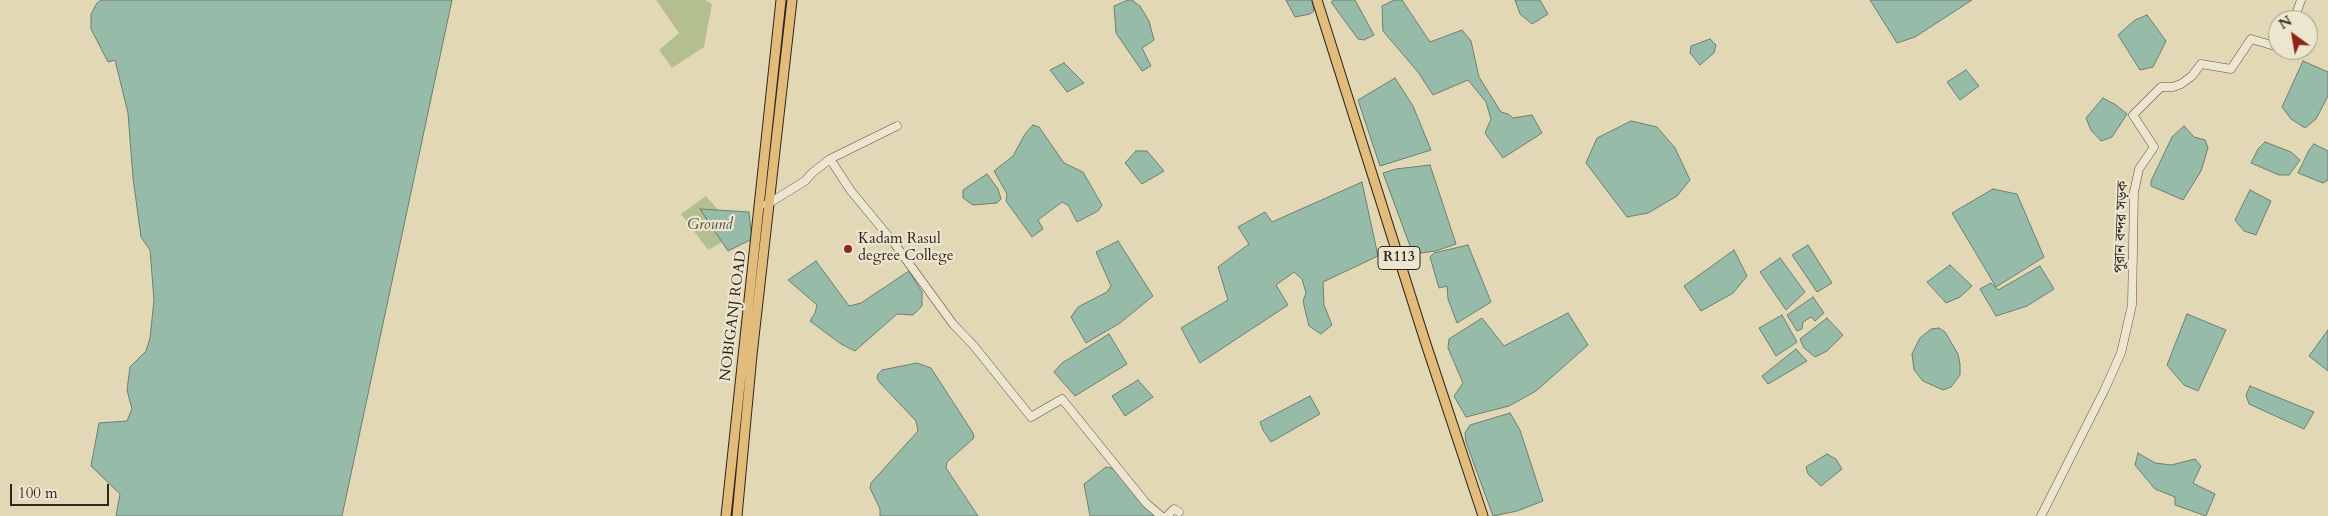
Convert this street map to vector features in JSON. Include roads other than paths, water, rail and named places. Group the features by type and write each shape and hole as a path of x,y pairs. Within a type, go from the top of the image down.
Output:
{"main road":[{"name":"NOBIGANJ ROAD","path":"726,516 742,353 760,208 782,0"},
{"name":"NOBIGANJ ROAD","path":"737,516 752,354 792,0"},
{"name":"R113","path":"1317,0 1425,342 1483,516"}],"street":[{"name":"পুরান বন্দর সড়ক","path":"2041,516 2121,353 2132,305 2134,192 2139,169 2154,147 2133,115 2162,87 2173,87 2182,84 2192,76 2201,64 2231,68 2251,38 2268,44"},
{"path":"760,208 805,181 830,159 897,126"},
{"path":"830,159 851,191 894,243 954,324 1031,417 1062,399 1146,503 1161,516"},
{"path":"1166,516 1174,509 1179,512"}],"place":[{"name":"Kadam Rasul degree College","path":"848,249"}],"park label":[{"name":"Ground","path":"710,226"}]}
